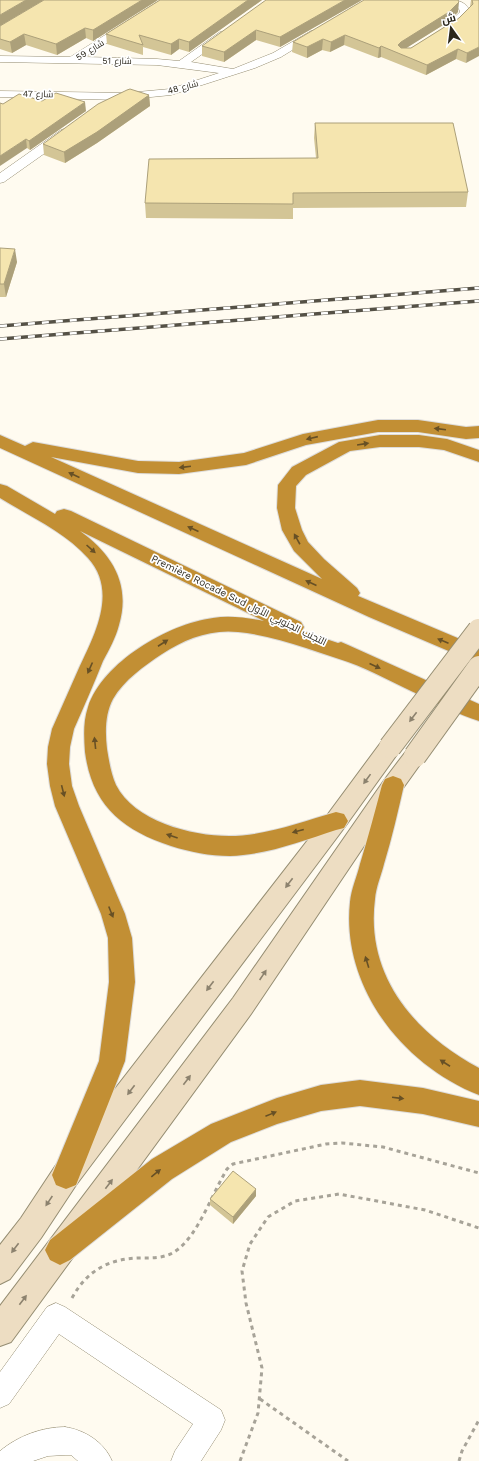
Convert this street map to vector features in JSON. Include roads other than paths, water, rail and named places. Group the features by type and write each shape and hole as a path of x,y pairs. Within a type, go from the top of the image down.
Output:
{"highway":[{"path":"4,443 138,467 179,468 246,459 303,440 341,431 378,426 418,426 466,433 479,432"},
{"path":"376,612 347,591 317,564 301,546 292,530 286,508 287,485 299,471 320,458 345,446 373,442 419,441 447,445 479,456"},
{"path":"4,443 376,612 479,656"},
{"name":"Première Rocade Sud التجنب الجنوبي الأول","path":"0,484 353,656 479,713"},
{"path":"0,490 80,539 96,554 108,571 113,588 114,608 109,625 64,729 59,747 58,764 66,806 113,914 120,938 122,982 112,1061 66,1175"},
{"path":"336,821 249,845 230,846 210,846 190,842 153,829 136,820 123,810 105,787 100,775 95,746 95,716 108,689 126,669 171,638 196,629 223,624 256,627 353,656"},
{"path":"393,785 362,903 360,926 363,950 379,992 404,1027 438,1058 479,1082"},
{"path":"60,1250 162,1169 221,1133 277,1111 322,1098 360,1093 423,1101 479,1114"}],"main road":[{"path":"0,1269 31,1228 66,1175 336,821 479,630"},
{"path":"0,1331 242,1006 393,785 479,667"}],"street":[{"name":"شارع 59","path":"73,60 168,0"},
{"path":"435,36 453,25 466,13 463,7 452,0"},
{"path":"183,63 235,26"},
{"name":"شارع 48","path":"102,107 124,96 171,92 251,66 277,55 324,27"},
{"name":"شارع 51","path":"0,59 183,63 210,70 232,71"},
{"name":"شارع 47","path":"3,96 124,96"},
{"path":"0,179 76,125"},
{"path":"0,1395 56,1316 211,1420 185,1461"},
{"path":"9,1461 17,1454 50,1442 73,1442 85,1448 98,1461"}],"railway":[{"path":"0,326 479,288"},
{"path":"0,339 479,301"}]}
